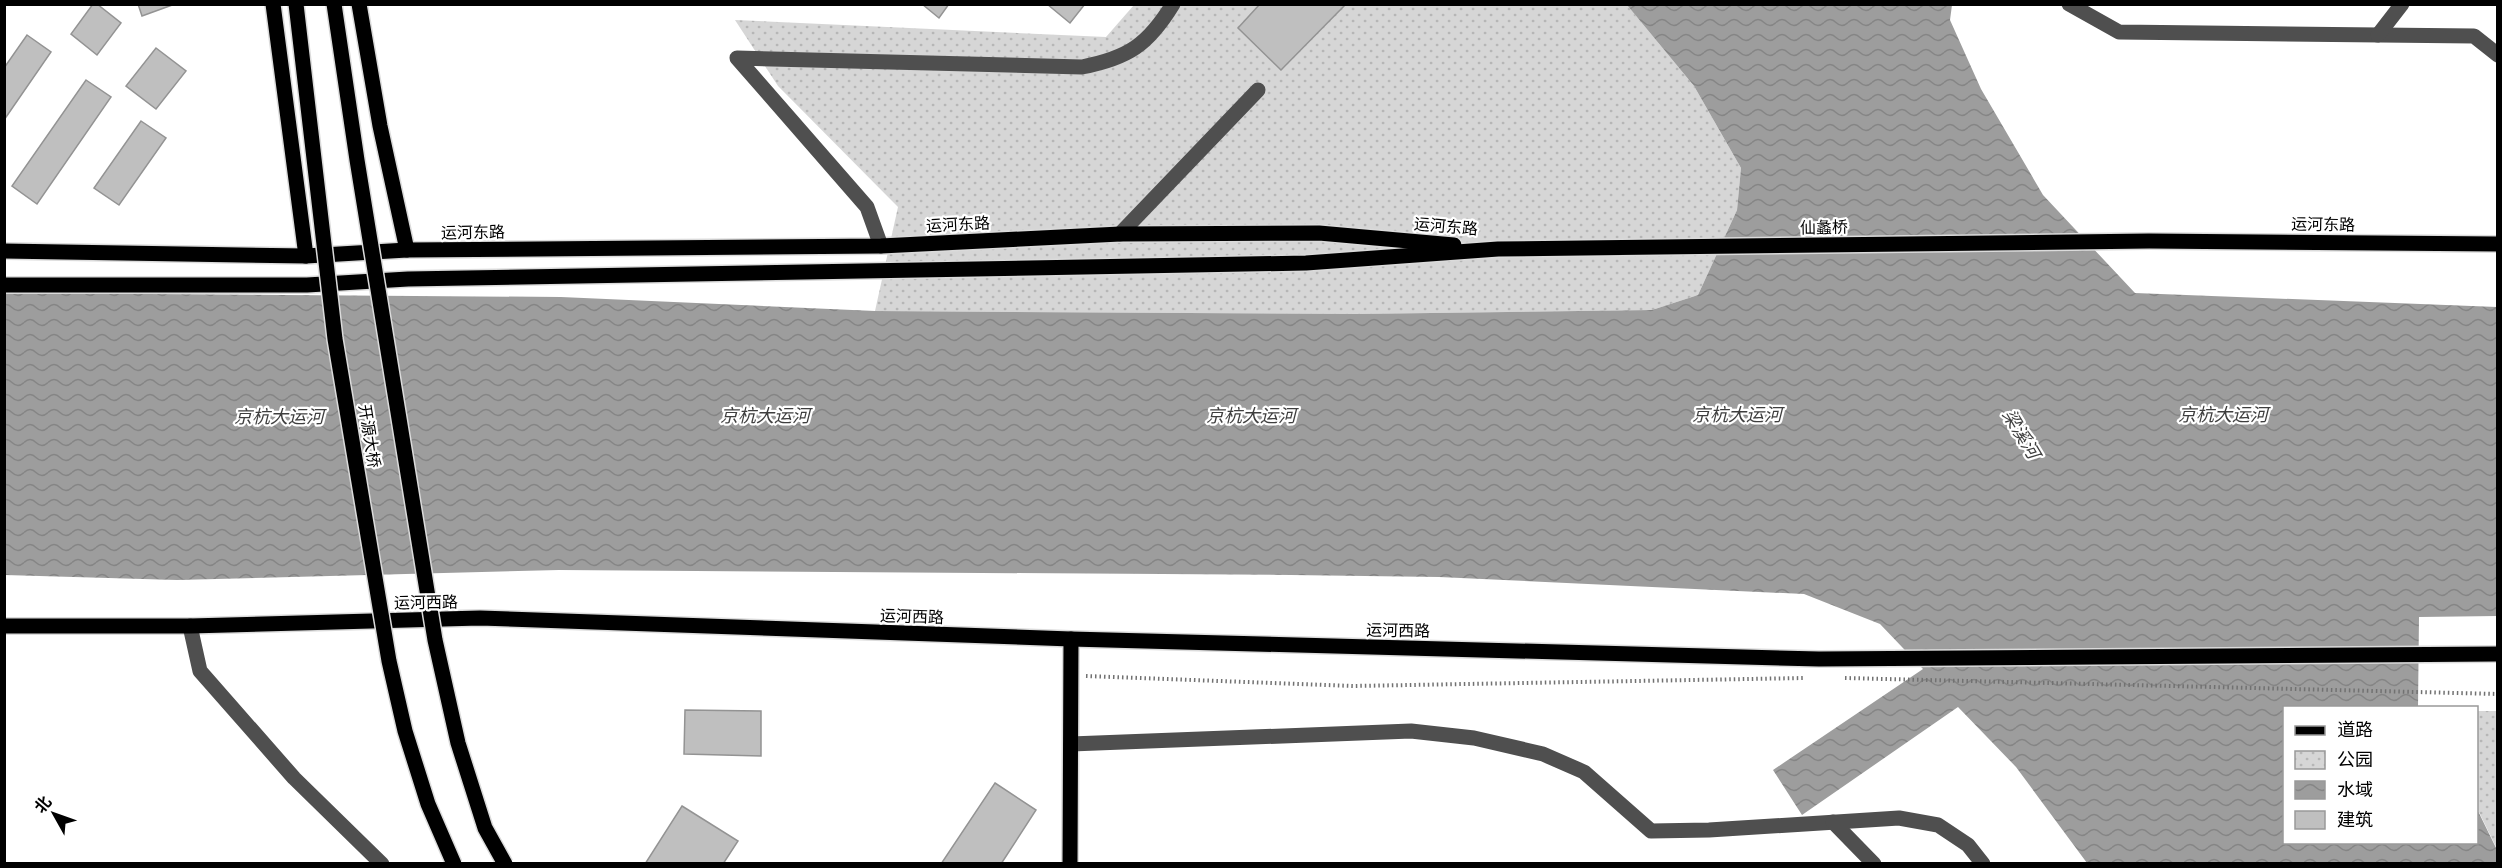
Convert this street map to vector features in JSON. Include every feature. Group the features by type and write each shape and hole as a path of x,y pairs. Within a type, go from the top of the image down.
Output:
{"main road":[{"path":"273,4 306,256"},
{"name":"开源大桥","path":"296,4 335,339 389,661 405,731 428,804 454,864"},
{"path":"334,4 362,195 435,640 461,754 485,828 505,864"},
{"path":"359,4 380,126 408,250"},
{"name":"运河东路","path":"4,251 306,256 408,250 881,246 1120,234 1319,233 1498,249"},
{"name":"运河东路","path":"2149,241 2498,244"},
{"name":"仙蠡桥","path":"1498,249 2149,241"},
{"name":"运河东路","path":"4,285 307,285 408,279 1283,263 1498,249"},
{"name":"运河西路","path":"4,626 190,626 480,618 1071,639 1819,659 2497,654"},
{"path":"1071,639 1071,864"}],"street":[{"path":"881,246 867,207 737,58 1082,68 1112,61 1140,45 1160,25 1173,4"},
{"path":"2069,4 2119,32 2474,36 2498,55"},
{"path":"2378,35 2402,4"},
{"path":"1120,234 1258,90"},
{"path":"190,626 200,672 294,778 382,864"},
{"path":"1071,744 1411,731 1474,738 1543,754 1584,772 1651,831 1709,830 1899,818 1938,825 1968,845 1983,864"},
{"path":"1833,822 1874,864"}],"path":[{"path":"1071,676 1353,686 1808,678"},
{"path":"1844,678 2498,694"}],"green space":[{"path":"1134,5 1627,5 1694,86 1741,168 1737,210 1698,295 1652,310 1357,314 875,311 898,207 778,86 735,20 1106,37"},
{"path":"2478,711 2497,711 2497,849 2478,810"}],"water":[{"path":"1627,5 1952,5 1950,20 1981,89 2043,195 2135,293 2497,307 2497,616 2419,617 2418,706 2283,706 2283,844 2478,844 2478,811 2497,850 2497,863 2087,863 2016,767 1958,707 1802,815 1773,770 1923,669 1880,624 1804,594 1439,577 1291,575 559,570 177,580 5,575 5,293 561,297 875,311 1357,314 1652,310 1698,295 1737,210 1741,168 1694,86"}],"building":[{"path":"93,4 97,4 121,23 97,55 71,34"},
{"path":"138,4 175,4 142,16"},
{"path":"922,4 949,4 939,18"},
{"path":"1047,4 1085,4 1070,23"},
{"path":"1260,4 1346,4 1281,70 1238,28"},
{"path":"27,35 51,52 4,120 4,68"},
{"path":"156,48 186,71 156,109 126,86"},
{"path":"86,80 111,97 37,204 12,186"},
{"path":"141,121 166,138 119,205 94,188"},
{"path":"685,710 761,711 761,756 684,754"},
{"path":"995,783 1036,810 1001,864 941,864"},
{"path":"682,806 738,841 723,864 645,864"}],"water label":[{"name":"京杭大运河","path":"1737,415"},
{"name":"京杭大运河","path":"2223,415"},
{"name":"京杭大运河","path":"765,416"},
{"name":"京杭大运河","path":"1251,416"},
{"name":"京杭大运河","path":"279,417"},
{"name":"梁溪河","path":"2021,434"}]}
